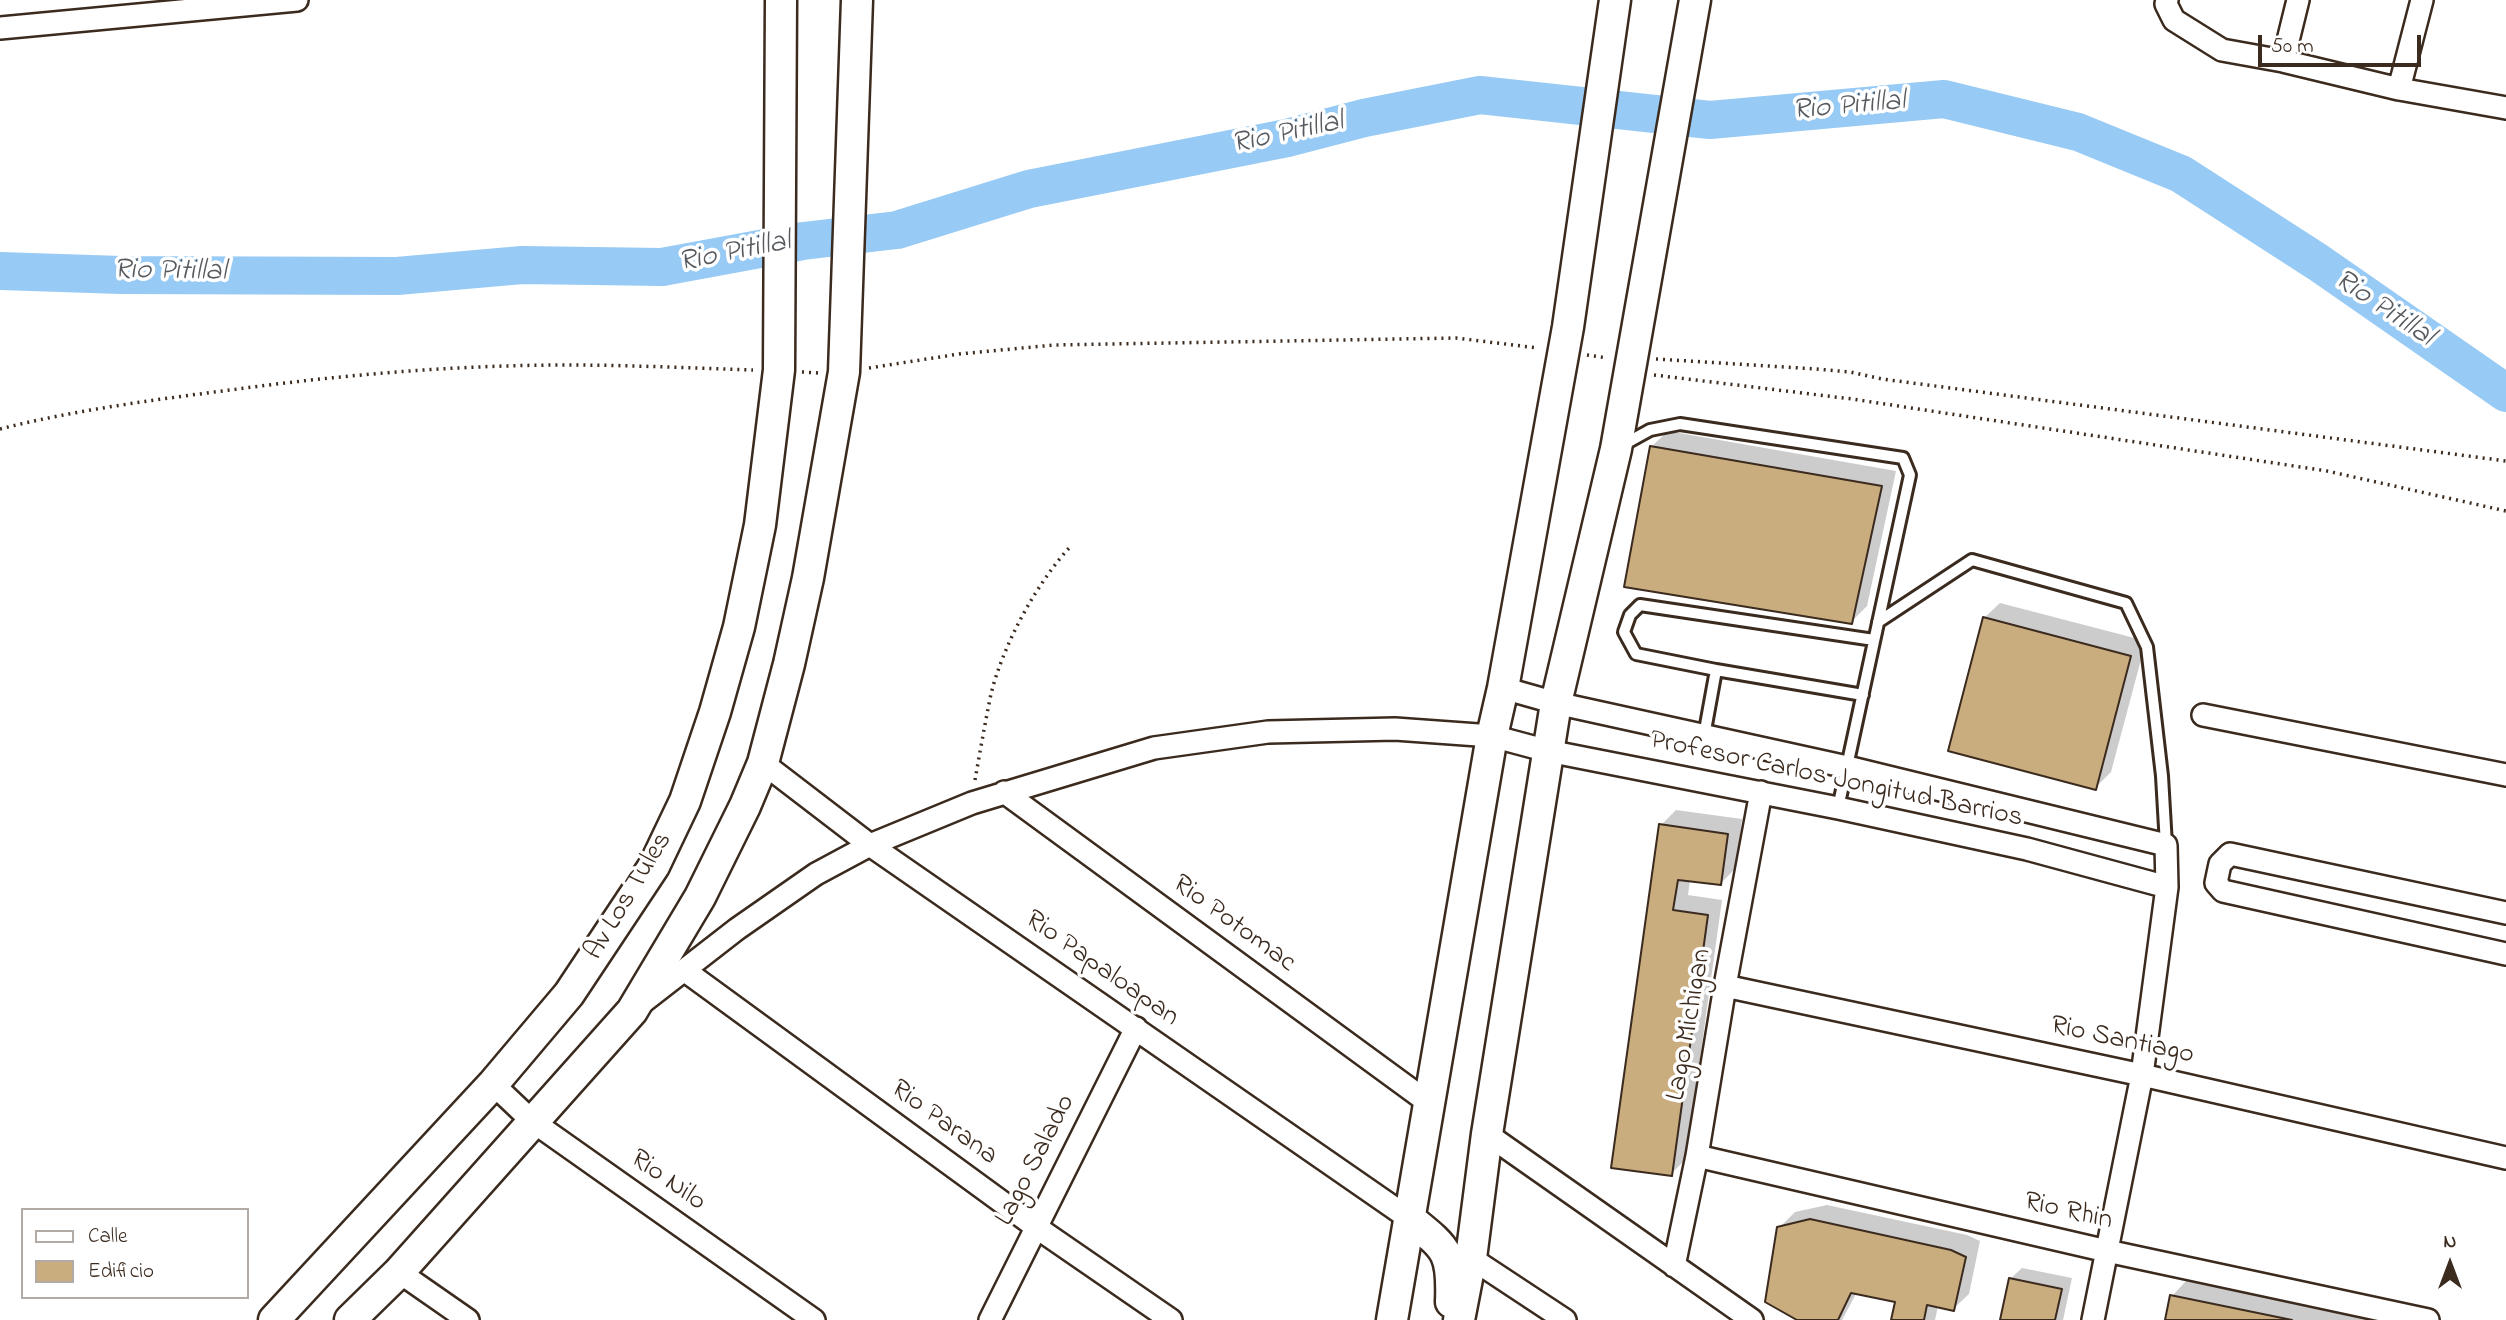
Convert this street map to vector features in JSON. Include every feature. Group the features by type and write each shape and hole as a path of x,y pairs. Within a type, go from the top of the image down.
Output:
{"main road":[{"name":"Av Los Tules","path":"274,1320 493,1084 569,994 654,866 685,801 715,712 742,614 760,525 779,370 781,0"},
{"name":"Av Los Tules","path":"350,1320 399,1272 632,1011 700,897 763,763 789,664 807,578 844,372 857,0"},
{"path":"1392,1320 1492,736 1568,327 1615,0"},
{"path":"1460,1320 1556,703 1616,449 1695,0"},
{"path":"1410,1219 1442,1245 1451,1267 1449,1320"}],"street":[{"path":"0,28 297,0"},
{"path":"2166,0 2174,20 2222,50 2283,61 2399,89 2506,107"},
{"path":"2283,61 2298,0"},
{"path":"2399,89 2423,0"},
{"name":"Profesor Carlos Jongitud Barrios","path":"1503,688 1556,703 1847,768 2166,845"},
{"path":"2203,715 2506,775"},
{"name":"Profesor Carlos Jongitud Barrios","path":"632,1011 737,929 816,874 870,845 1004,792 1154,748 1268,732 1395,729 1492,736 1548,751 1838,807 2027,849 2167,887"},
{"name":"Rio Papaloapan","path":"763,763 870,845 1410,1219"},
{"name":"Rio Potomac","path":"1004,792 1429,1103"},
{"name":"Lago Michigan","path":"1674,1266 1697,1156 1761,792"},
{"path":"2027,849 2036,814"},
{"path":"2093,1320 2141,1075 2167,887 2166,845"},
{"path":"2506,913 2230,854 2220,864 2216,883 2223,891 2506,954"},
{"name":"Rio Parana","path":"684,970 1036,1227 1171,1320"},
{"name":"Rio Santiago","path":"1725,986 2141,1075 2506,1158"},
{"name":"Lago Salado","path":"998,1316 1036,1227 1136,1028"},
{"name":"Rio Nilo","path":"493,1084 532,1121 814,1320"},
{"path":"1487,1134 1752,1320"},
{"name":"Rio Rhin","path":"1697,1156 2107,1251 2428,1320"},
{"path":"1471,1258 1565,1320"},
{"path":"399,1272 468,1320"}],"lane":[{"path":"1616,449 1650,430 1680,424 1903,458 1910,475 1838,807"},
{"path":"1878,622 1972,560 2126,603 2147,647 2162,776 2166,845"},
{"path":"1863,695 1636,654 1624,632 1630,615 1640,606 1874,640"},
{"path":"1704,736 1716,670"}],"path":[{"path":"1634,353 1850,372 1909,383 2506,461"},
{"path":"1634,353 1866,401 2327,471 2506,511"},
{"path":"972,803 992,692 1015,631 1050,569 1070,547"}],"building":[{"path":"1650,446 1882,486 1852,624 1624,587"},
{"path":"1983,617 2131,656 2096,790 1948,751"},
{"path":"1659,824 1728,834 1721,885 1678,880 1673,910 1708,915 1672,1176 1611,1168"},
{"path":"1810,1219 1951,1250 1966,1257 1954,1311 1927,1305 1924,1320 1891,1320 1895,1302 1851,1293 1838,1320 1797,1320 1765,1302 1777,1227"},
{"path":"2009,1278 2062,1289 2055,1320 2000,1320"},
{"path":"2170,1295 2292,1320 2165,1320"}],"waterway":[{"name":"Rio Pitillal","path":"0,271 121,275 397,276 522,265 662,267 803,241 897,230 1029,189 1287,138 1364,118 1480,95 1710,120 1944,99 2078,132 2181,174 2319,263 2506,393"}]}
